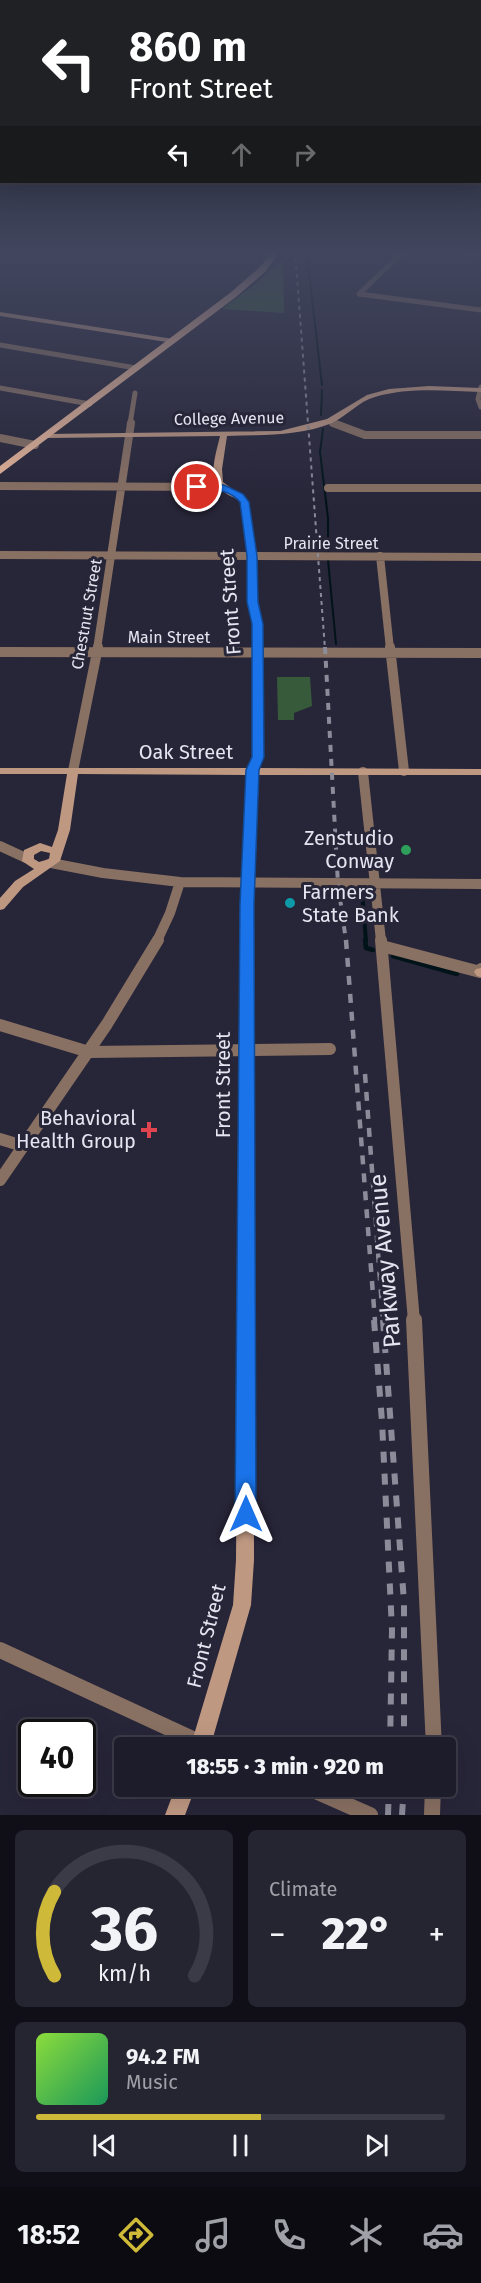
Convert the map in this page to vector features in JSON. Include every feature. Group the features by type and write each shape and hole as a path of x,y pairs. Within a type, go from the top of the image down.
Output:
{"main road":[{"path":"0,471 180,335"}],"street":[{"path":"138,335 173,340"},
{"path":"0,345 136,368"},
{"path":"0,388 90,404"},
{"name":"College Avenue","path":"46,436 130,433 280,433 330,421 369,396 389,391 419,388 480,389"},
{"path":"480,389 481,407"},
{"name":"Chestnut Street","path":"53,859 61,838 97,651 123,487 135,393"},
{"path":"330,421 350,431 365,435 481,435"},
{"path":"63,424 64,430 75,434"},
{"path":"0,486 221,486 217,476 224,434"},
{"path":"0,438 35,445"},
{"name":"Front Street","path":"206,1737 242,1605 245,1560 247,883 252,770 258,757 258,652 253,602 252,556 244,502 239,496 221,486"},
{"path":"328,488 481,488"},
{"name":"Prairie Street","path":"0,555 481,557"},
{"path":"380,556 404,771"},
{"name":"Main Street","path":"0,652 481,652"},
{"name":"Oak Street","path":"0,771 481,772"},
{"name":"Parkway Avenue","path":"363,772 373,883 382,946 418,1367 434,1737"},
{"path":"19,884 28,853 61,838"},
{"path":"4,847 39,866 53,859 76,867 180,882 481,884"},
{"path":"4,847 48,847 53,859"},
{"path":"0,906 19,884 53,859"},
{"path":"0,1180 89,1052 141,969 174,907 180,882"},
{"path":"382,946 481,971"},
{"path":"0,1025 89,1052 247,1052 330,1049"},
{"path":"0,1139 23,1146"},
{"path":"0,1650 185,1737"},
{"path":"175,1815 182,1797"},
{"path":"329,1797 370,1815"},
{"path":"432,1815 433,1797"}],"green space":[{"path":"277,677 310,677 312,706 294,713 294,720 278,720"}],"waterway":[{"path":"316,335 322,385"},
{"path":"321,415 322,390"},
{"path":"323,429 320,452 328,518 328,560 336,644"},
{"path":"362,892 366,941"},
{"path":"365,940 366,948 373,950"},
{"path":"393,956 457,974"}],"railway":[{"path":"301,335 325,649"},
{"path":"325,647 338,884 346,941"},
{"path":"346,940 375,1321"},
{"path":"365,1074 383,1321"},
{"path":"374,1320 382,1421 392,1630 390,1737"},
{"path":"383,1320 404,1602 404,1737"},
{"path":"388,1815 389,1797"},
{"path":"402,1815 403,1797"}],"place":[{"name":"Zenstudio Conway","path":"406,850"},
{"name":"Farmers State Bank","path":"290,903"},
{"name":"Behavioral Health Group","path":"149,1130"}],"route":[{"path":"197,487 221,486 243,499 252,556 253,602 257,624 258,757 252,770 247,883 246,1514"}]}
